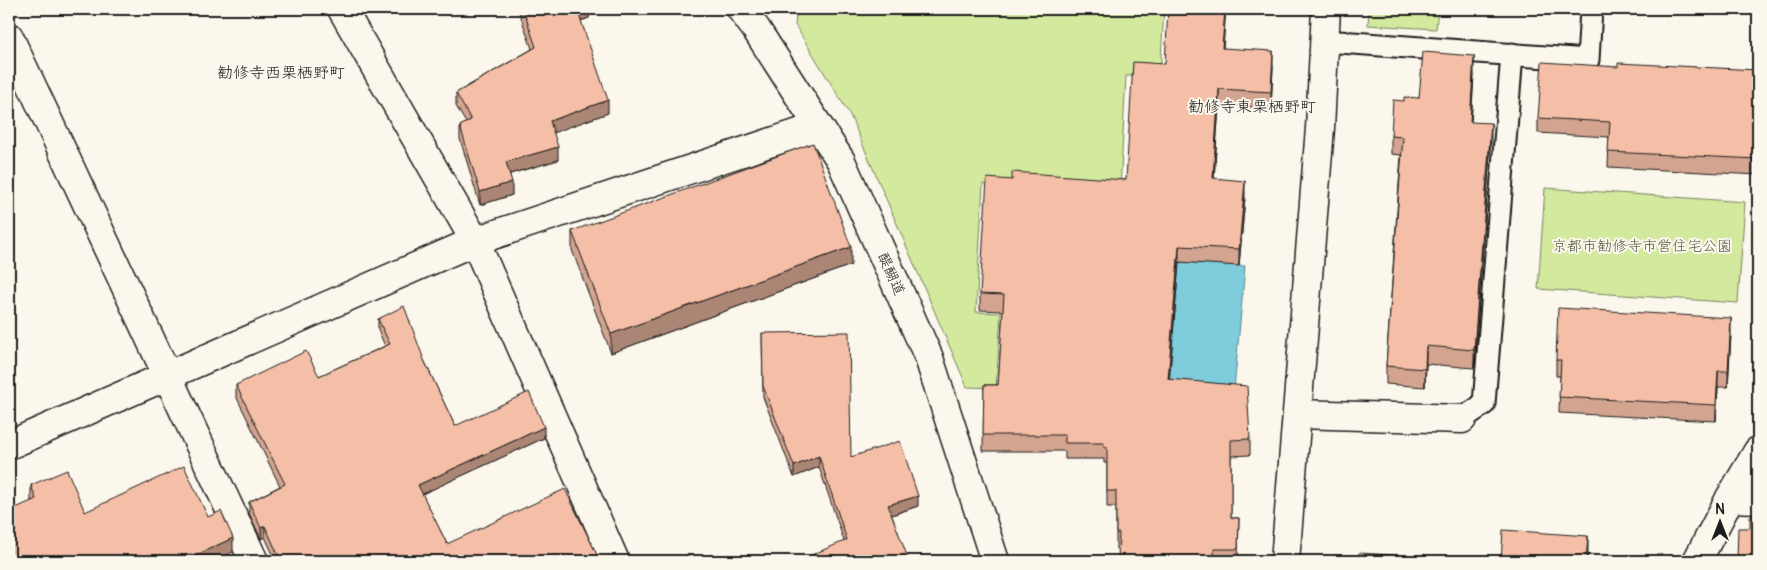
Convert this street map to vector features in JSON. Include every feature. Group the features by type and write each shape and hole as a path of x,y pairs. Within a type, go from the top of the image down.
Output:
{"street":[{"path":"342,9 476,241 615,561"},
{"name":"醍醐道","path":"740,9 756,29 841,161 929,358 995,561"},
{"path":"1285,561 1320,128 1326,9"},
{"path":"9,37 254,561"},
{"path":"9,444 476,241 817,126"},
{"path":"1297,414 1462,419"},
{"path":"1696,561 1758,451"},
{"path":"1730,498 1758,499"}],"lane":[{"path":"1325,41 1588,60 1591,9"},
{"path":"1462,419 1484,404 1512,54"}],"green space":[{"path":"797,9 1164,9 1160,76 1126,76 1120,190 983,184 976,312 1001,313 996,388 967,387 850,115 795,25"},
{"path":"1369,9 1438,9 1436,29 1368,25"},
{"name":"京都市勧修寺市営住宅公園","path":"1545,188 1745,202 1738,303 1538,289"}],"water":[{"path":"1179,262 1245,266 1233,401 1168,396"}],"building":[{"path":"523,9 577,9 608,100 550,121 558,147 506,162 512,182 480,192 460,126 471,120 456,93 536,47"},
{"path":"1168,9 1225,9 1222,48 1273,51 1271,92 1219,89 1213,178 1245,181 1239,249 1179,246 1168,379 1247,386 1250,439 1231,440 1231,518 1239,518 1238,549 1214,549 1214,561 1118,561 1119,533 1116,533 1116,491 1107,491 1107,447 1104,447 1104,443 1065,443 1065,435 983,435 984,385 998,385 1004,295 980,294 987,178 1012,180 1012,172 1126,180 1133,62 1165,64"},
{"path":"1423,52 1474,56 1470,122 1491,123 1474,350 1426,346 1425,369 1386,366 1403,137 1391,136 1393,100 1404,101 1404,97 1419,98"},
{"path":"1542,62 1618,67 1618,63 1758,70 1758,159 1608,152 1610,122 1538,118"},
{"path":"813,143 851,247 611,334 572,231"},
{"path":"404,306 424,360 455,426 529,392 544,427 418,485 447,544 565,489 600,561 281,561 265,526 261,528 249,502 285,484 236,385 306,351 319,376 390,344 378,319"},
{"path":"1558,308 1731,318 1728,371 1718,371 1716,405 1559,397 1561,360 1556,360"},
{"path":"849,332 851,457 900,441 918,496 888,505 909,561 797,561 847,540 819,456 794,466 763,386 762,333"},
{"path":"184,466 208,517 221,511 233,538 183,561 9,561 9,511 36,499 31,485 67,470 85,512"},
{"path":"1750,516 1758,516 1758,561 1715,561 1737,560 1738,528 1750,528"},
{"path":"1503,530 1588,536 1586,561 1501,561"},
{"path":"1359,553 1489,561 1358,561"}],"district":[{"name":"勧修寺西栗栖野町","path":"281,73"},
{"name":"勧修寺東栗栖野町","path":"1252,107"}]}
